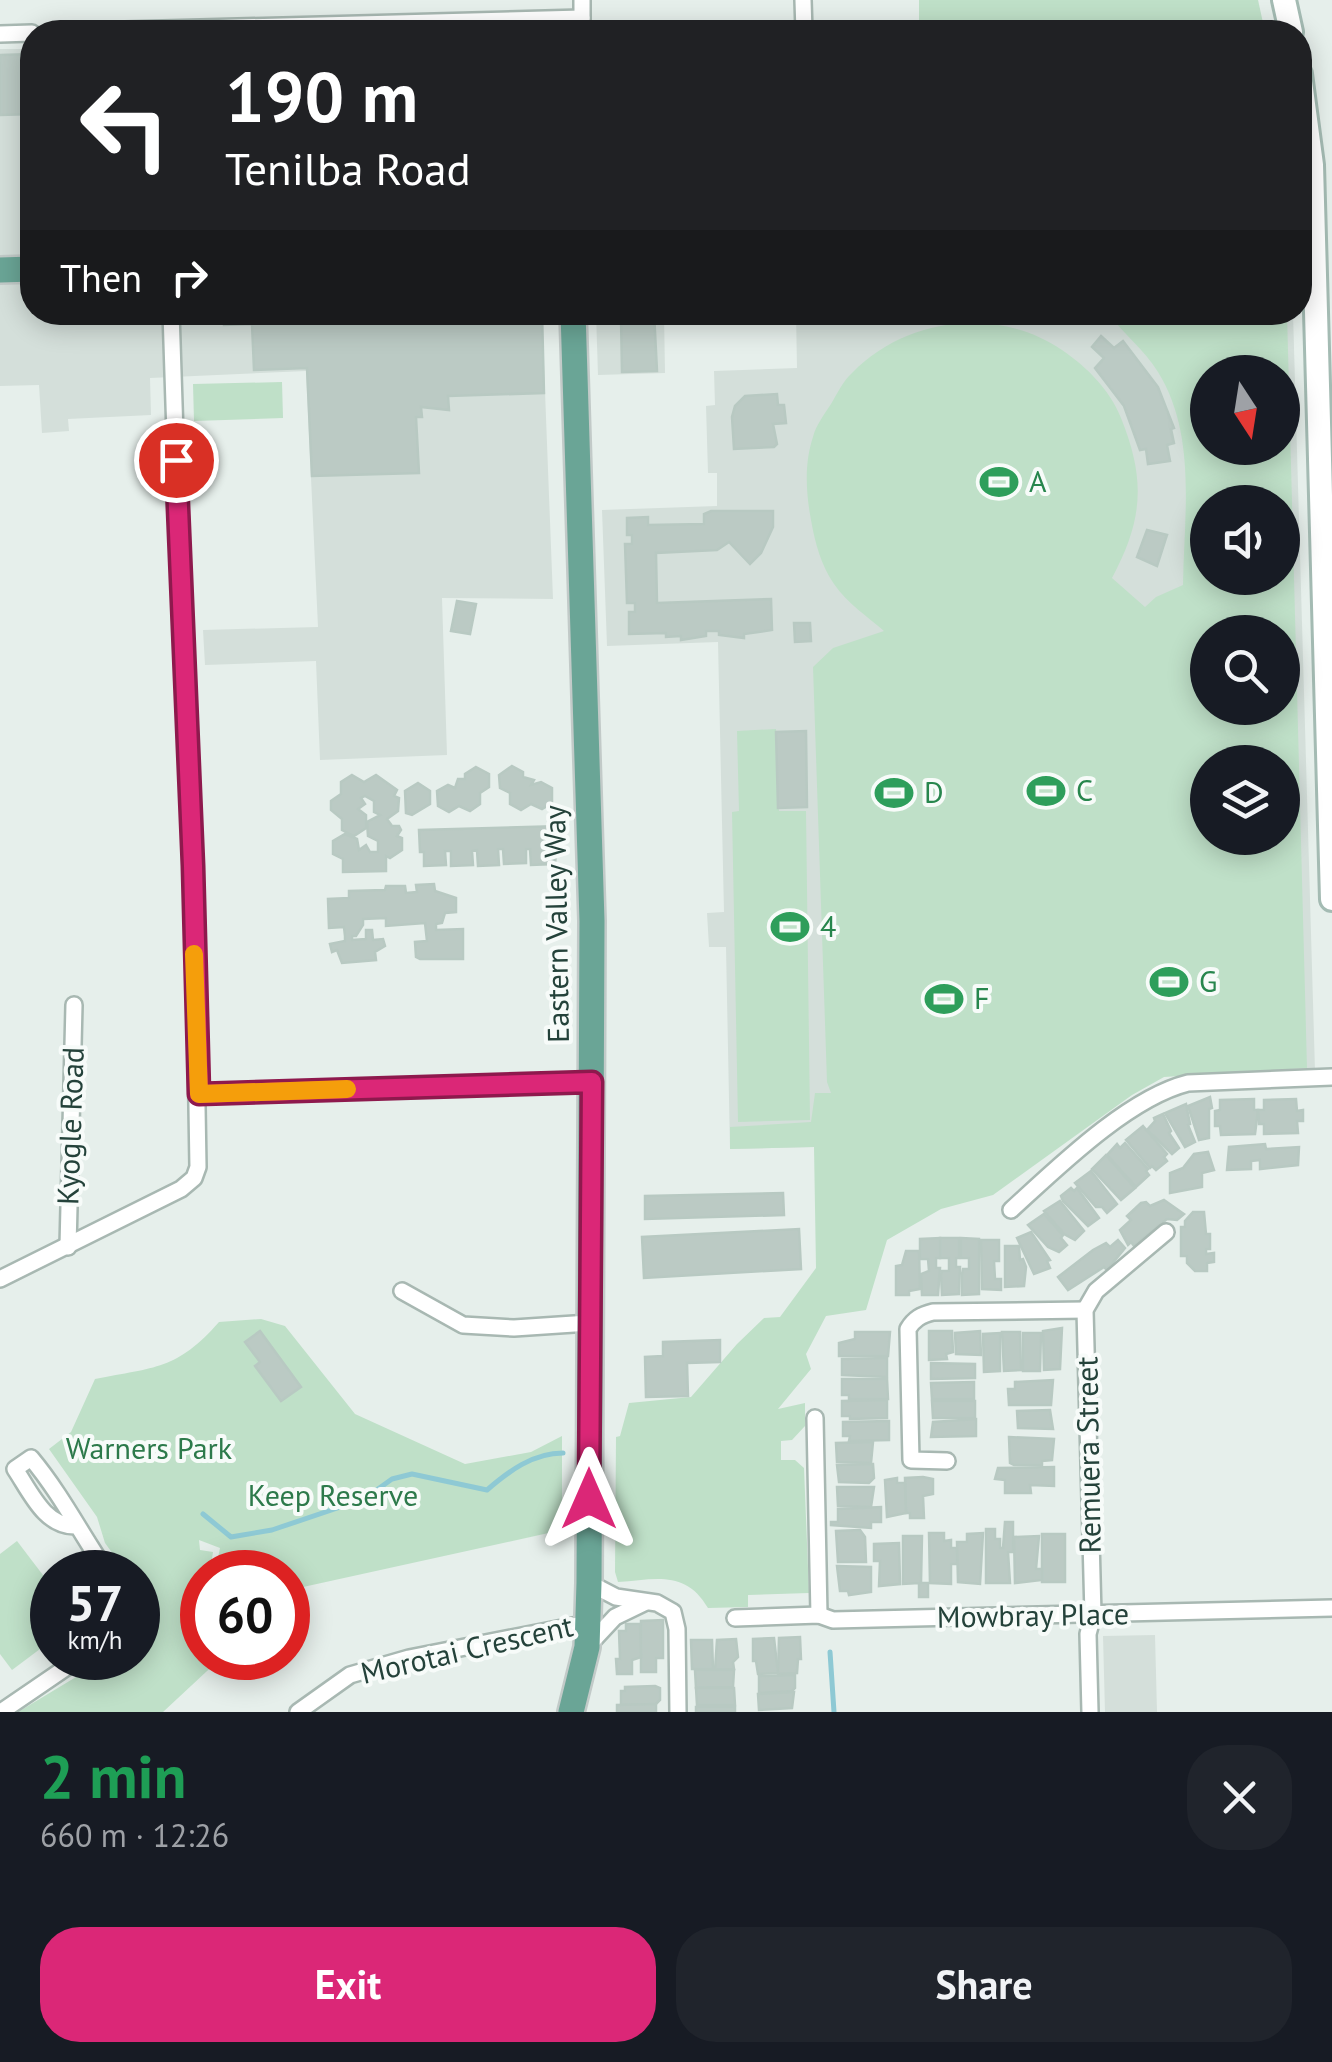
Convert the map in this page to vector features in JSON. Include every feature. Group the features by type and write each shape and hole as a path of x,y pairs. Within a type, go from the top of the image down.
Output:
{"main road":[{"path":"1312,178 1332,899"},
{"name":"Eastern Valley Way","path":"571,1712 588,1635 592,1082 592,921 573,325"}],"street":[{"path":"0,1280 191,1182 200,1160 172,325"},
{"name":"Kyogle Road","path":"68,1247 74,1005"},
{"path":"1011,1210 1128,1111 1166,1088 1188,1082 1332,1077"},
{"path":"199,1094 592,1082"},
{"path":"947,1461 911,1460 911,1323 932,1312 1086,1310 1096,1291 1166,1232"},
{"path":"402,1292 463,1326 514,1328 589,1323"},
{"name":"Remuera Street","path":"1086,1310 1093,1615 1088,1634 1090,1712"},
{"path":"815,1418 819,1615"},
{"path":"76,1526 63,1526 48,1516 16,1470 31,1458 72,1513 92,1550"},
{"path":"589,1583 616,1597 667,1606 676,1620 678,1712"},
{"path":"588,1635 615,1616 646,1602"},
{"name":"Mowbray Place","path":"736,1618 819,1615 833,1620 1332,1608"},
{"name":"Morotai Crescent","path":"298,1712 350,1675 409,1658 588,1635"},
{"path":"2,1712 48,1680"}],"shaded area":[{"path":"0,49 20,49 20,325 542,325 553,599 442,598 447,755 320,760 316,661 205,665 203,630 318,627 306,371 150,378 151,415 68,419 69,431 42,433 39,385 0,386"},
{"path":"596,325 664,325 665,373 598,375"},
{"path":"796,325 1293,325 1294,355 1190,355 1190,465 1297,465 1298,485 1190,485 1190,595 1300,595 1300,554 1315,1071 1159,1072 814,1147 730,1149 726,947 709,947 707,913 724,912 718,642 607,646 602,510 717,506 717,473 708,473 706,406 715,405 714,371 797,368"},
{"path":"1155,1635 1157,1712 1105,1712 1103,1636"}],"green space":[{"path":"919,0 1258,0 1262,20 919,20"},
{"path":"948,325 996,325 1037,336 1089,372 1111,398 1121,418 1134,461 1138,500 1130,537 1112,578 1145,607 1156,597 1183,585 1183,448 1170,396 1158,372 1119,325 1287,325 1288,355 1190,355 1190,465 1291,465 1292,485 1190,485 1190,595 1294,595 1295,615 1190,615 1190,725 1298,725 1298,745 1190,745 1190,855 1300,855 1300,804 1307,1068 1164,1077 1132,1095 993,1195 941,1209 887,1240 866,1310 826,1316 806,1354 811,1369 778,1409 805,1403 805,1426 792,1440 781,1441 781,1460 795,1460 804,1468 809,1593 748,1595 748,1607 708,1608 690,1587 680,1582 618,1582 616,1437 620,1436 629,1403 691,1397 764,1318 780,1317 816,1268 814,1147 730,1149 730,1127 811,1122 815,1093 831,1093 827,1082 813,667 833,648 884,631 839,591 819,554 807,489 814,433 849,376 874,354 899,340"},
{"path":"282,382 283,418 194,421 193,384"},
{"path":"776,729 779,811 806,811 810,1120 738,1122 732,812 739,811 737,731"},
{"path":"261,1319 285,1326 355,1414 465,1464 531,1452 562,1436 562,1530 310,1585 310,1550 220,1550 199,1540 200,1550 180,1550 180,1680 197,1680 163,1712 18,1712 71,1680 160,1680 160,1550 110,1550 97,1517 49,1449 71,1432 95,1379 164,1364 190,1349 219,1322"},
{"path":"17,1541 30,1558 30,1656 12,1670 0,1654 0,1554"}],"building":[{"path":"20,54 20,114 0,115 0,55"},
{"path":"252,325 542,325 544,393 448,396 449,410 421,407 422,417 416,417 419,473 312,476 307,368 254,370"},
{"path":"621,325 655,325 657,371 622,372"},
{"path":"1101,336 1114,348 1123,341 1158,387 1174,428 1174,443 1167,445 1170,461 1148,464 1146,449 1140,450 1124,406 1095,368 1104,358 1092,347"},
{"path":"777,394 778,405 784,405 786,423 773,424 777,444 734,449 735,406 745,396"},
{"path":"773,511 773,527 761,553 750,564 729,542 717,550 656,553 657,603 771,599 772,630 744,634 744,638 706,631 706,636 681,640 681,636 666,637 666,633 629,634 629,612 635,612 635,603 627,603 625,544 632,544 632,535 627,535 627,518 648,517 648,525 704,524 704,514"},
{"path":"1147,530 1167,535 1157,566 1137,557"},
{"path":"457,601 476,604 470,634 451,631"},
{"path":"794,623 810,623 811,641 795,642"},
{"path":"806,731 807,807 778,808 776,732"},
{"path":"512,766 523,772 523,777 534,780 531,785 541,782 552,788 552,803 542,809 531,804 521,810 510,804 510,793 500,788 499,775"},
{"path":"476,767 489,774 489,787 480,793 480,804 470,811 459,806 449,812 438,806 437,791 448,785 455,788 458,779 465,779 465,774"},
{"path":"352,775 364,782 376,775 397,790 394,796 399,798 398,811 387,819 401,830 397,836 402,838 402,850 390,858 386,856 386,871 343,872 343,859 333,854 333,841 345,834 357,839 359,850 366,845 370,852 378,852 378,841 368,836 367,822 380,815 374,812 374,801 361,798 365,804 358,809 366,815 366,828 354,836 342,830 342,819 331,810 331,801 341,794 341,782"},
{"path":"418,783 430,791 430,804 412,815 406,813 405,791"},
{"path":"561,826 562,842 557,842 555,864 531,865 530,849 526,849 526,863 504,864 503,849 498,849 499,865 478,866 477,850 472,851 473,865 451,866 451,851 445,851 446,865 424,866 424,852 420,852 419,830"},
{"path":"434,884 435,891 456,898 456,912 445,913 436,930 463,929 463,959 416,957 415,942 427,941 425,923 386,926 386,918 363,919 356,936 352,936 352,940 366,939 366,930 372,930 373,940 383,939 385,946 375,952 376,960 342,963 337,950 332,952 330,944 345,941 345,936 344,927 329,928 328,899 349,898 349,891 385,890 386,886 405,886 406,893 417,892 416,885"},
{"path":"1210,1097 1209,1138 1199,1140 1188,1106"},
{"path":"1254,1099 1254,1110 1258,1110 1255,1134 1221,1135 1220,1126 1215,1126 1220,1100"},
{"path":"1296,1099 1297,1111 1303,1110 1303,1121 1297,1121 1298,1133 1264,1134 1258,1110 1264,1110 1264,1100"},
{"path":"1186,1104 1195,1142 1185,1147 1165,1113"},
{"path":"1163,1114 1179,1148 1172,1154 1147,1130 1154,1118"},
{"path":"1143,1126 1167,1154 1167,1161 1156,1170 1126,1140"},
{"path":"1125,1143 1148,1169 1149,1175 1136,1187 1107,1155 1117,1144 1120,1148"},
{"path":"1265,1144 1266,1149 1299,1147 1298,1165 1260,1169 1260,1160 1251,1161 1251,1169 1227,1170 1229,1147"},
{"path":"1208,1152 1214,1170 1202,1173 1202,1187 1170,1193 1170,1173 1183,1168 1194,1154"},
{"path":"1106,1155 1135,1188 1121,1200 1092,1169"},
{"path":"1091,1171 1117,1204 1107,1213 1096,1207 1075,1183"},
{"path":"1077,1188 1099,1218 1088,1226 1063,1201 1061,1196"},
{"path":"783,1193 784,1215 645,1219 645,1196"},
{"path":"1164,1200 1184,1214 1177,1220 1167,1219 1134,1246 1131,1242 1128,1245 1120,1230 1131,1220 1127,1216 1141,1203 1150,1206"},
{"path":"1060,1201 1084,1231 1075,1240 1064,1234 1044,1211"},
{"path":"1193,1212 1204,1212 1206,1234 1210,1234 1206,1254 1214,1253 1214,1262 1207,1263 1207,1271 1195,1271 1187,1263 1187,1256 1181,1256 1181,1227 1185,1227"},
{"path":"1044,1214 1067,1245 1059,1252 1048,1247 1028,1225"},
{"path":"799,1229 801,1269 644,1278 642,1237"},
{"path":"1031,1232 1050,1260 1050,1268 1034,1274 1017,1238"},
{"path":"940,1238 959,1238 959,1294 942,1295 941,1275 942,1271 949,1271 949,1258 940,1258"},
{"path":"940,1238 940,1258 936,1258 936,1268 940,1268 938,1295 922,1295 921,1274 929,1271 928,1259 920,1259 920,1239"},
{"path":"961,1238 979,1239 979,1294 962,1295 962,1274 963,1269 969,1269 969,1258 961,1258"},
{"path":"981,1240 999,1240 999,1261 994,1261 995,1279 1001,1279 1001,1290 982,1289"},
{"path":"1118,1240 1125,1248 1107,1270 1104,1267 1068,1290 1058,1277 1093,1250 1106,1243 1110,1247"},
{"path":"1005,1246 1019,1246 1020,1260 1026,1267 1024,1286 1005,1287"},
{"path":"906,1251 919,1251 920,1289 909,1291 909,1295 896,1295 896,1266 902,1265"},
{"path":"1062,1328 1060,1369 1044,1370 1043,1331"},
{"path":"260,1331 301,1387 281,1401 255,1366 260,1362 245,1342"},
{"path":"929,1331 952,1331 953,1352 946,1354 947,1359 929,1360"},
{"path":"980,1331 981,1355 956,1354 955,1333"},
{"path":"855,1332 890,1332 888,1356 839,1356 839,1343 855,1339"},
{"path":"1002,1332 1020,1332 1021,1370 1004,1371"},
{"path":"1000,1333 1000,1371 984,1372 983,1334"},
{"path":"1023,1333 1041,1333 1040,1371 1023,1371"},
{"path":"720,1340 720,1362 687,1363 688,1396 646,1397 645,1357 663,1356 663,1342"},
{"path":"887,1358 887,1377 842,1375 842,1359"},
{"path":"931,1363 975,1364 975,1378 931,1379"},
{"path":"842,1379 887,1379 888,1399 849,1399 849,1395 842,1395"},
{"path":"1053,1380 1051,1405 1009,1405 1008,1389 1015,1389 1015,1382"},
{"path":"974,1382 974,1399 932,1399 931,1383"},
{"path":"887,1400 887,1418 842,1416 842,1401"},
{"path":"932,1401 975,1401 975,1418 933,1418"},
{"path":"1050,1410 1053,1429 1018,1428 1017,1411"},
{"path":"976,1419 976,1436 931,1437 933,1422"},
{"path":"889,1421 889,1440 849,1441 850,1436 843,1436 843,1422"},
{"path":"1009,1437 1054,1439 1052,1460 1042,1461 1042,1465 1010,1463"},
{"path":"873,1442 871,1463 837,1462 836,1443"},
{"path":"873,1464 874,1478 869,1483 839,1482 837,1465"},
{"path":"1054,1467 1054,1486 1030,1485 1031,1493 1005,1493 1005,1480 995,1479 998,1468"},
{"path":"897,1478 897,1483 905,1483 906,1513 887,1517 885,1480"},
{"path":"905,1478 933,1479 933,1494 923,1496 924,1518 910,1518 910,1513 906,1513"},
{"path":"837,1487 874,1487 871,1507 838,1506"},
{"path":"881,1507 881,1522 871,1522 871,1528 831,1525 838,1522 838,1509"},
{"path":"1005,1522 1013,1522 1013,1552 1008,1552 1010,1583 986,1583 986,1529 995,1529 995,1539 1000,1539 1003,1548"},
{"path":"860,1530 865,1537 866,1562 838,1562 836,1531"},
{"path":"929,1533 944,1533 944,1541 951,1540 951,1548 957,1548 957,1564 951,1564 951,1584 930,1583"},
{"path":"983,1533 980,1584 958,1582 957,1542 967,1542 967,1534"},
{"path":"1042,1534 1065,1534 1065,1582 1042,1582"},
{"path":"903,1536 922,1536 921,1583 928,1583 928,1597 919,1597 919,1583 903,1584"},
{"path":"1039,1536 1036,1569 1042,1569 1042,1580 1015,1583 1014,1537"},
{"path":"899,1543 900,1584 879,1586 880,1561 874,1561 874,1544"},
{"path":"837,1566 871,1567 871,1592 849,1595 848,1591 840,1591"},
{"path":"663,1620 663,1658 656,1658 656,1672 641,1672 641,1621"},
{"path":"626,1624 640,1624 641,1657 632,1660 632,1674 617,1674 619,1631 626,1631"},
{"path":"800,1637 797,1673 778,1674 779,1638"},
{"path":"774,1638 778,1673 758,1674 753,1661 753,1639"},
{"path":"736,1639 738,1657 733,1662 734,1669 715,1670 717,1640"},
{"path":"691,1640 712,1640 713,1669 692,1669"},
{"path":"695,1670 734,1670 733,1687 696,1688"},
{"path":"795,1675 792,1691 759,1693 759,1676"},
{"path":"625,1687 660,1688 656,1704 621,1705 621,1691"},
{"path":"696,1688 734,1688 735,1705 697,1705"},
{"path":"794,1692 792,1708 759,1710 758,1694"},
{"path":"656,1704 656,1712 617,1712 617,1705"},
{"path":"696,1707 735,1707 735,1712 696,1712"}],"waterway":[{"path":"203,1514 231,1537 272,1530 364,1499 392,1479 412,1474 487,1490 532,1460 563,1453"},
{"path":"830,1652 834,1712"}],"slow traffic":[{"path":"194,954 199,1094 347,1089"}],"place":[{"name":"A","path":"999,482"},
{"name":"C","path":"1046,791"},
{"name":"D","path":"894,793"},
{"name":"4","path":"790,927"},
{"name":"G","path":"1169,982"},
{"name":"F","path":"944,999"}],"route":[{"path":"176,460 199,1094 592,1082 589,1499"}],"park label":[{"name":"Warners Park","path":"149,1449"},
{"name":"Keep Reserve","path":"333,1496"}]}
